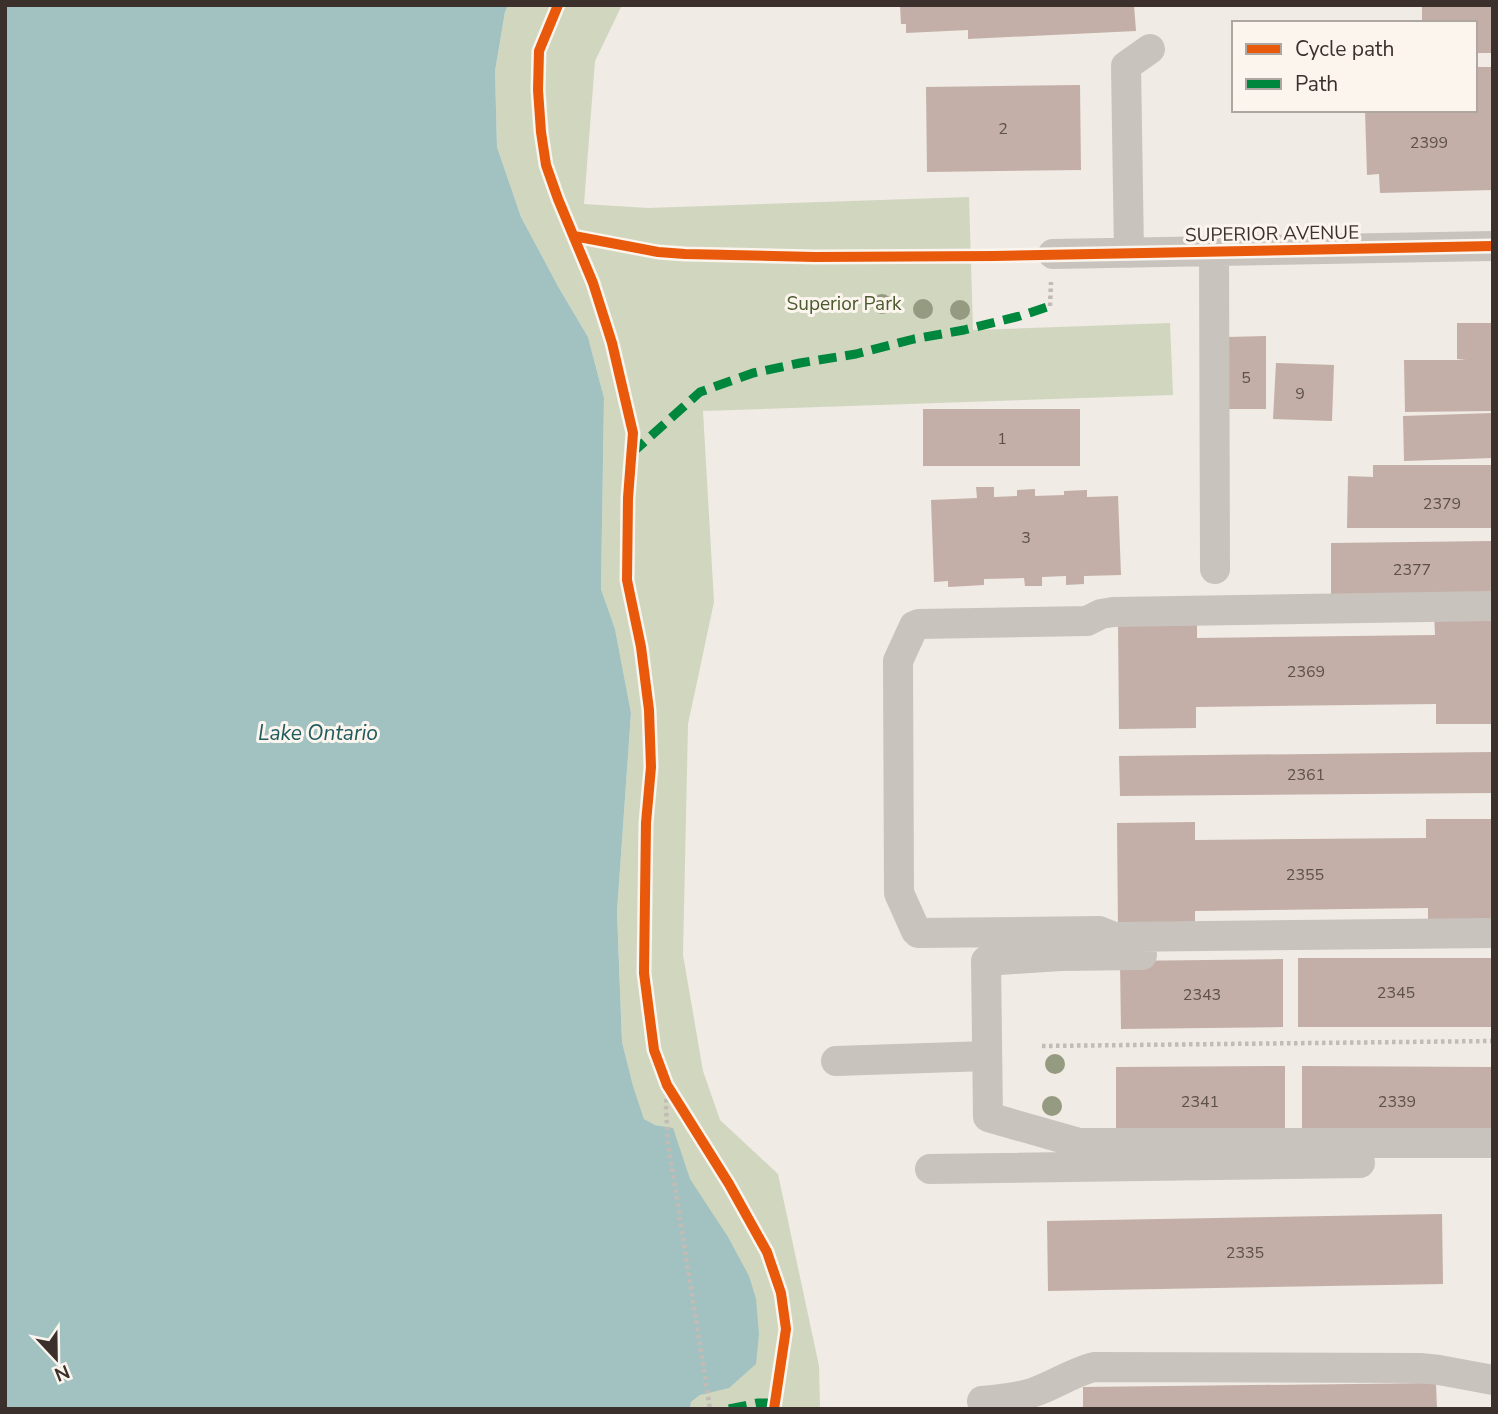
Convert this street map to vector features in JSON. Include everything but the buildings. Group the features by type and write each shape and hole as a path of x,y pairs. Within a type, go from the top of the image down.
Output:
{"street":[{"path":"1129,253 1126,66 1150,49"},
{"name":"SUPERIOR AVENUE","path":"1052,254 1493,246"},
{"path":"1214,251 1215,569"},
{"path":"1493,606 1113,612 1087,621 919,624 914,626 898,661 899,893 918,933 1099,931 1114,937 1493,933"},
{"path":"1493,951 1060,956 986,961 988,1117 1079,1143 1493,1143"},
{"path":"836,1060 987,1056"},
{"path":"930,1170 1493,1161"},
{"path":"982,1401 1022,1396 1094,1367 1420,1368 1493,1380"}],"path":[{"path":"1042,1046 1493,1041"},
{"path":"662,1073 678,1104"},
{"path":"667,1085 666,1121 670,1156 710,1406"}],"green space":[{"name":"Superior Park","path":"508,5 622,5 595,61 584,204 648,208 969,197 973,330 1170,323 1173,395 703,411 714,602 688,724 683,955 703,1071 720,1120 778,1174 819,1366 820,1409 690,1409 691,1402 708,1392 666,1127 644,1119 622,1042 617,912 631,713 615,629 601,589 604,398 588,337 521,217 497,147 495,71"}],"water":[{"name":"Lake Ontario","path":"5,5 508,5 495,71 497,147 521,217 588,337 604,398 601,589 615,629 631,713 617,912 622,1042 644,1119 655,1125 673,1128 690,1179 728,1237 749,1276 756,1299 759,1334 756,1364 729,1388 700,1395 691,1402 690,1409 5,1409"}],"marked path":[{"path":"631,454 700,392 753,373 964,330 1050,306"},
{"path":"729,1409 758,1403 775,1403"}],"cycle path":[{"path":"558,5 539,51 538,90 546,165 593,283 612,343 633,433 628,498 627,580 641,647 649,710 651,767 646,823 644,973 654,1050 667,1085 729,1184 767,1252 781,1293 786,1329 774,1409"},
{"path":"574,236 658,252 815,257 1493,246"}]}
